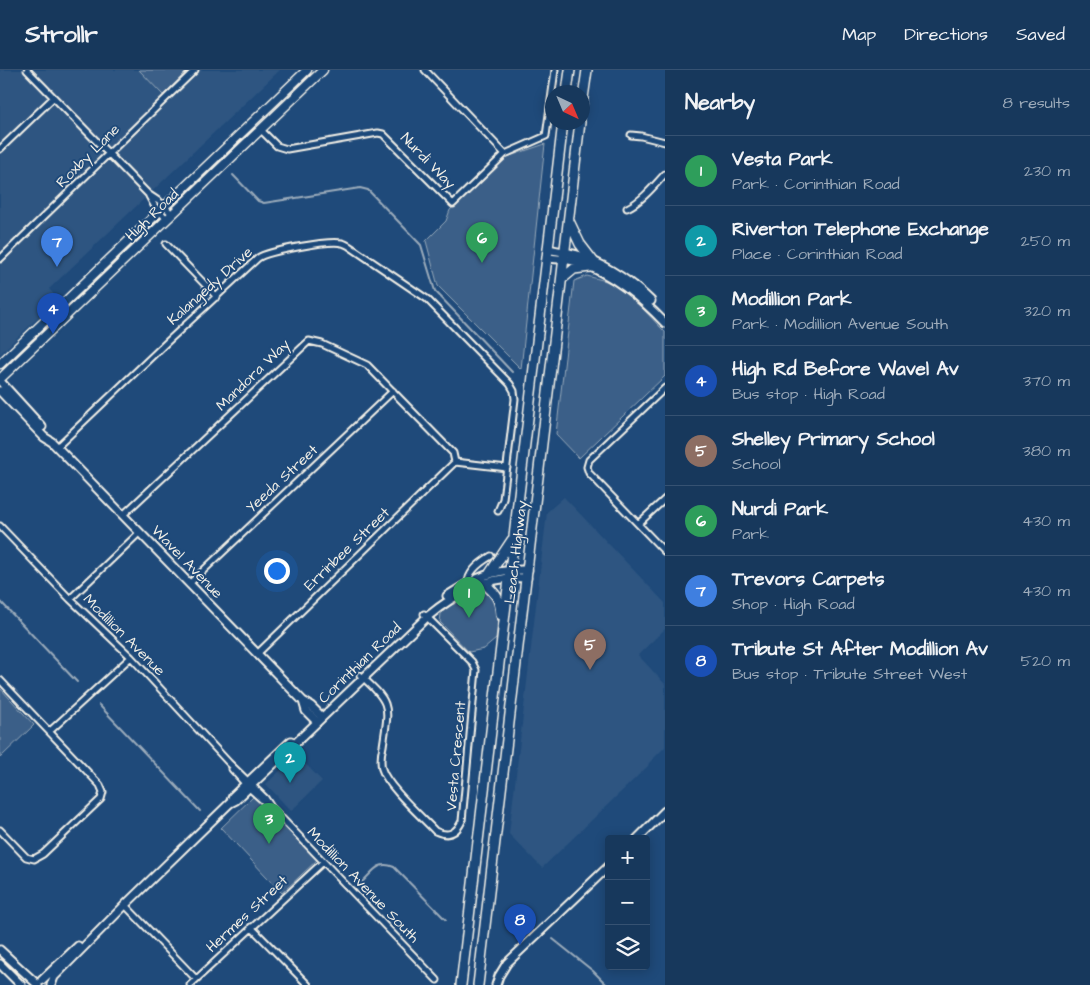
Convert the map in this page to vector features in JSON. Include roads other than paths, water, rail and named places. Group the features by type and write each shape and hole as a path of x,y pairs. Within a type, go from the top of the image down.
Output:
{"highway":[{"path":"568,85 570,70"},
{"path":"585,85 587,70"},
{"name":"Leach Highway","path":"461,985 563,130"},
{"name":"Leach Highway","path":"478,985 579,130"},
{"path":"562,279 574,269 591,264 569,221"},
{"path":"490,573 514,538"},
{"path":"484,583 500,601 503,635"}],"main road":[{"name":"High Road","path":"0,364 307,70"},
{"name":"High Road","path":"0,380 323,70"}],"street":[{"path":"27,70 109,152 169,217"},
{"name":"Roxby Lane","path":"0,259 195,70"},
{"path":"425,70 505,154 546,136 555,70"},
{"path":"0,149 53,98"},
{"name":"Nurdi Way","path":"261,130 277,146 287,149 383,134 453,204 505,154"},
{"path":"632,135 665,142"},
{"path":"627,208 633,205 665,174"},
{"name":"Kalangedy Drive","path":"55,444 263,254 333,242 342,243 427,298 510,384 514,391 515,399 503,499 498,511"},
{"path":"166,244 217,297"},
{"path":"548,254 585,257 591,264 635,293 665,323"},
{"path":"591,264 627,281 645,295 665,316"},
{"name":"Mandora Way","path":"123,515 309,341 322,344 367,365 453,453 455,462"},
{"name":"Wavel Avenue","path":"0,380 55,444 257,654 303,701 311,706 318,718"},
{"path":"665,388 589,460 587,467 589,474 665,552"},
{"name":"Wavel Avenue","path":"0,391 44,436 55,444"},
{"name":"Yeeda Street","path":"189,584 393,391"},
{"path":"455,462 506,468"},
{"name":"Errinbee Street","path":"257,654 455,462"},
{"path":"638,524 665,499"},
{"name":"Modillion Avenue","path":"0,526 70,599 131,657 229,764 237,776 249,785"},
{"path":"70,599 139,533"},
{"name":"Corinthian Road","path":"468,583 468,577 471,572 491,556"},
{"name":"Corinthian Road","path":"51,985 54,977 125,905 444,598 468,583 490,573 528,574"},
{"name":"Corinthian Road","path":"425,616 444,603 484,583 510,573"},
{"name":"Vesta Crescent","path":"362,677 382,697 387,706 388,716 381,758 386,778 435,831 444,835 452,833 459,828 462,821 476,670 472,662 425,616"},
{"path":"50,731 131,657"},
{"path":"0,680 100,785 103,792 101,799 43,854 34,859 26,857 0,830"},
{"name":"Modillion Avenue South","path":"249,785 436,980"},
{"path":"641,835 665,811"},
{"name":"Hermes Street","path":"190,985 251,926 323,862"},
{"path":"496,985 507,963 605,870"},
{"path":"125,905 196,979"},
{"name":"Corinthian Road","path":"40,983 88,936 125,905"},
{"path":"251,926 308,985"},
{"path":"0,950 26,975 33,985"},
{"path":"0,964 21,985"},
{"path":"26,975 40,983"}],"waterway":[{"path":"233,175 258,201 264,203 360,188 368,190 421,245 435,291 512,372"},
{"path":"0,601 77,682"},
{"path":"99,705 200,811"},
{"path":"362,882 380,866 388,865 394,867 446,920"},
{"path":"553,939 593,971 607,985"}],"place":[{"name":"Nurdi Park","path":"482,263"},
{"name":"Trevors Carpets","path":"57,267"},
{"name":"High Rd Before Wavel Av","path":"53,334"},
{"name":"Vesta Park","path":"469,618"},
{"name":"Shelley Primary School","path":"590,670"},
{"name":"Riverton Telephone Exchange","path":"290,783"},
{"name":"Modillion Park","path":"269,844"},
{"name":"Tribute St After Modillion Av","path":"520,945"}]}
